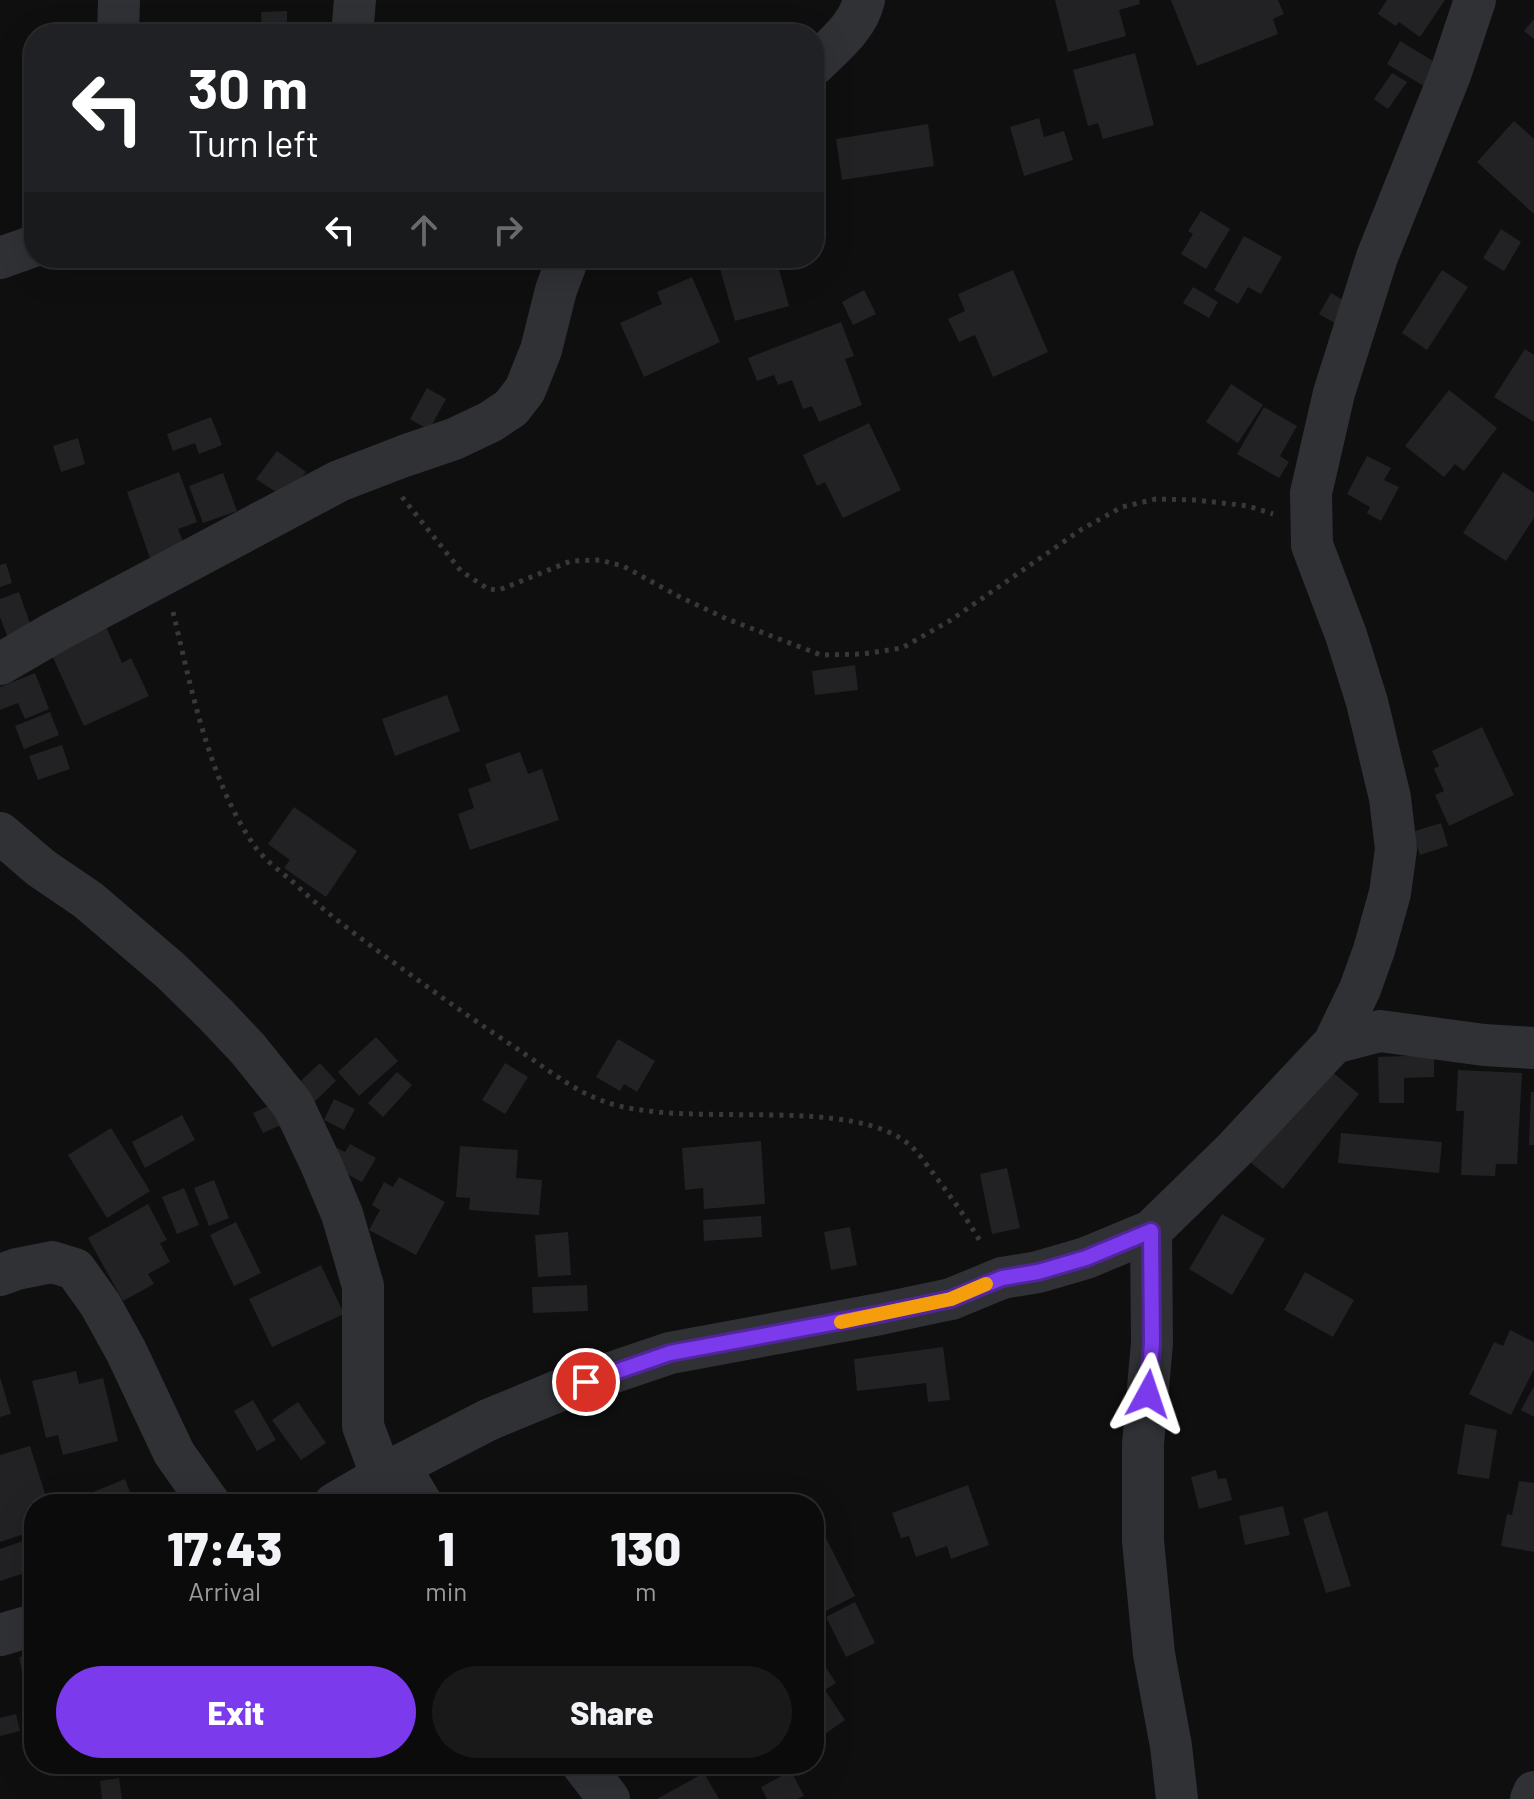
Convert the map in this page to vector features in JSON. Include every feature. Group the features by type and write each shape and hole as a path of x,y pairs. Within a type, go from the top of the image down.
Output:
{"street":[{"path":"118,24 119,0"},
{"path":"353,24 355,0"},
{"path":"352,1494 502,1414 558,1391 670,1353 951,1299 1002,1278 1038,1272 1086,1258 1151,1231 1233,1151 1334,1043 1360,989 1374,950 1390,893 1396,849 1390,798 1367,702 1312,545 1311,493 1334,393 1377,257 1450,75 1475,0"},
{"path":"824,55 873,2"},
{"path":"0,258 24,250"},
{"path":"0,664 339,481 454,439 511,408 525,390 541,350 565,268"},
{"path":"0,833 41,868 88,900 171,971 248,1049 293,1105 342,1214 363,1286 363,1426 391,1472 412,1494"},
{"path":"1334,1043 1380,1031 1484,1045 1534,1048"},
{"path":"1151,1231 1152,1343 1143,1444 1143,1541 1154,1654 1177,1799"},
{"path":"0,1275 52,1262 75,1269 100,1304 126,1351 174,1453 203,1494"},
{"path":"0,1635 24,1628"},
{"path":"590,1774 609,1799"},
{"path":"1531,1799 1534,1792"}],"path":[{"path":"378,466 461,571 488,589 499,590 571,561 600,560 623,566 727,619 821,655 863,654 902,648 951,620 1082,529 1122,507 1156,499 1196,500 1248,506 1312,526"},
{"path":"164,574 208,749 236,815 255,847 320,908 437,995 575,1087 604,1102 664,1113 857,1121 892,1132 914,1149 941,1184 972,1227 1002,1278"}],"building":[{"path":"1055,0 1139,0 1140,4 1119,10 1126,36 1068,52"},
{"path":"1171,0 1278,0 1284,14 1273,19 1278,34 1197,66"},
{"path":"1387,0 1445,0 1420,37 1399,22 1396,26 1378,14"},
{"path":"287,11 287,23 312,24 262,24 261,12"},
{"path":"1534,19 1534,39 1524,31"},
{"path":"1400,41 1438,64 1424,86 1387,64"},
{"path":"1135,53 1154,125 1103,139 1098,123 1088,126 1073,70"},
{"path":"1392,73 1407,82 1388,109 1374,99"},
{"path":"1039,118 1044,137 1064,131 1073,160 1024,176 1010,127"},
{"path":"1514,121 1534,139 1534,214 1477,162"},
{"path":"928,124 934,166 842,180 836,139"},
{"path":"1201,211 1230,229 1206,269 1181,254 1193,234 1188,231"},
{"path":"1501,229 1521,242 1504,271 1483,258"},
{"path":"1244,236 1282,257 1261,294 1248,287 1238,304 1214,290"},
{"path":"720,268 779,268 789,306 735,321"},
{"path":"1013,270 1048,352 993,377 975,335 959,342 948,319 965,311 958,294"},
{"path":"1442,270 1468,287 1427,350 1402,333"},
{"path":"692,277 720,342 644,377 620,323 662,304 657,292"},
{"path":"1193,287 1218,302 1209,318 1183,303"},
{"path":"864,290 876,314 853,325 842,302"},
{"path":"1331,293 1350,304 1338,325 1319,314"},
{"path":"841,322 854,356 845,359 862,405 819,422 812,406 803,409 792,380 778,385 774,375 757,381 748,358"},
{"path":"1525,349 1534,355 1534,422 1494,397"},
{"path":"1231,384 1263,405 1238,443 1206,422"},
{"path":"427,388 446,399 429,430 410,419"},
{"path":"1449,390 1497,428 1464,471 1455,464 1444,477 1405,446"},
{"path":"1264,407 1297,426 1280,456 1289,462 1279,478 1237,454"},
{"path":"211,417 222,445 199,454 195,443 173,451 167,434"},
{"path":"869,423 901,490 843,518 825,482 817,486 803,455"},
{"path":"78,438 85,464 61,472 53,446"},
{"path":"277,451 306,472 292,491 285,486 279,494 256,479"},
{"path":"1367,456 1391,468 1384,480 1399,487 1381,521 1367,513 1370,507 1347,494"},
{"path":"179,472 197,522 178,529 185,546 150,558 127,492"},
{"path":"1503,472 1534,493 1534,518 1506,561 1463,533"},
{"path":"223,473 237,511 203,523 189,486"},
{"path":"6,563 12,583 0,587 0,565"},
{"path":"19,592 35,638 11,646 0,617 0,599"},
{"path":"103,620 122,663 131,658 149,696 84,726 46,642"},
{"path":"855,665 858,690 815,695 812,671"},
{"path":"35,673 49,709 25,719 18,703 0,710 0,687"},
{"path":"447,695 460,731 395,756 382,719"},
{"path":"50,712 59,735 24,749 15,726"},
{"path":"1482,727 1514,795 1449,826 1435,795 1444,791 1434,769 1439,766 1432,751"},
{"path":"62,745 70,769 38,780 29,756"},
{"path":"520,752 528,774 542,769 559,820 470,850 458,814 474,808 468,789 491,781 485,764"},
{"path":"294,807 357,851 326,897 284,868 290,860 268,844"},
{"path":"1441,823 1448,846 1420,855 1412,832"},
{"path":"376,1037 398,1061 359,1096 338,1072"},
{"path":"618,1039 655,1061 637,1092 624,1084 620,1091 596,1077"},
{"path":"1434,1055 1434,1077 1404,1078 1404,1103 1379,1103 1378,1057"},
{"path":"320,1063 336,1081 309,1107 292,1089"},
{"path":"505,1063 528,1077 505,1114 482,1100"},
{"path":"1326,1067 1359,1094 1283,1189 1250,1162"},
{"path":"1458,1070 1522,1073 1517,1164 1496,1164 1495,1176 1461,1175 1464,1111 1456,1111"},
{"path":"397,1072 412,1085 383,1117 368,1103"},
{"path":"1531,1092 1534,1092 1534,1145 1529,1145"},
{"path":"334,1099 355,1109 344,1130 324,1120"},
{"path":"271,1105 281,1125 263,1133 253,1113"},
{"path":"182,1115 195,1140 145,1168 132,1142"},
{"path":"111,1128 150,1191 107,1218 68,1155"},
{"path":"1341,1133 1442,1142 1439,1173 1338,1163"},
{"path":"761,1141 765,1204 704,1209 703,1188 685,1190 682,1148"},
{"path":"350,1144 376,1158 362,1182 328,1164 337,1148 345,1152"},
{"path":"460,1146 518,1150 516,1178 542,1180 539,1215 469,1210 470,1198 456,1197"},
{"path":"1007,1168 1020,1228 992,1234 980,1174"},
{"path":"399,1177 445,1202 416,1255 369,1230 380,1210 372,1205 384,1182 393,1187"},
{"path":"214,1180 229,1218 209,1226 194,1188"},
{"path":"184,1188 199,1225 177,1234 162,1197"},
{"path":"148,1204 167,1240 160,1243 170,1262 148,1274 154,1284 123,1301 88,1238"},
{"path":"1222,1214 1265,1239 1232,1295 1189,1269"},
{"path":"761,1216 762,1237 704,1241 703,1220"},
{"path":"236,1222 261,1273 234,1286 210,1235"},
{"path":"850,1227 857,1265 831,1270 824,1232"},
{"path":"568,1232 571,1275 538,1277 535,1235"},
{"path":"321,1265 344,1314 272,1347 249,1299"},
{"path":"1305,1272 1354,1300 1333,1337 1284,1310"},
{"path":"587,1285 588,1311 533,1313 532,1287"},
{"path":"1510,1330 1534,1342 1534,1369 1511,1415 1469,1394 1494,1342 1503,1346"},
{"path":"943,1347 950,1400 928,1402 926,1383 857,1391 854,1359"},
{"path":"76,1371 79,1384 103,1378 118,1441 63,1455 58,1435 46,1438 32,1381"},
{"path":"0,1377 11,1414 0,1417"},
{"path":"1534,1386 1534,1417 1521,1410"},
{"path":"253,1400 276,1440 257,1451 234,1411"},
{"path":"298,1402 326,1443 301,1460 272,1420"},
{"path":"1465,1424 1497,1430 1489,1479 1457,1474"},
{"path":"30,1446 45,1494 24,1494 24,1534 0,1542 0,1455"},
{"path":"1216,1470 1218,1479 1226,1478 1232,1500 1199,1509 1191,1477"},
{"path":"125,1479 131,1494 88,1494"},
{"path":"1519,1481 1534,1483 1534,1552 1501,1546 1507,1514 1512,1515"},
{"path":"968,1485 989,1545 951,1559 947,1546 916,1557 909,1536 901,1538 892,1513"},
{"path":"1283,1506 1290,1535 1245,1545 1239,1516"},
{"path":"1327,1511 1351,1586 1326,1593 1303,1519"},
{"path":"824,1534 855,1596 824,1612"},
{"path":"24,1541 24,1573 0,1581 0,1549"},
{"path":"855,1602 875,1643 846,1657 826,1617"},
{"path":"24,1656 24,1681 19,1657"},
{"path":"824,1665 836,1683 825,1690 845,1720 824,1735"},
{"path":"16,1714 20,1731 0,1736 0,1718"},
{"path":"705,1774 719,1799 657,1799"},
{"path":"785,1774 793,1774 804,1796 797,1799 767,1799 761,1787"},
{"path":"119,1778 122,1799 102,1799 100,1781"}],"slow traffic":[{"path":"841,1322 951,1299 986,1284"}],"route":[{"path":"586,1382 670,1353 951,1299 1002,1278 1038,1272 1086,1258 1151,1231 1152,1343 1148,1394"}]}
